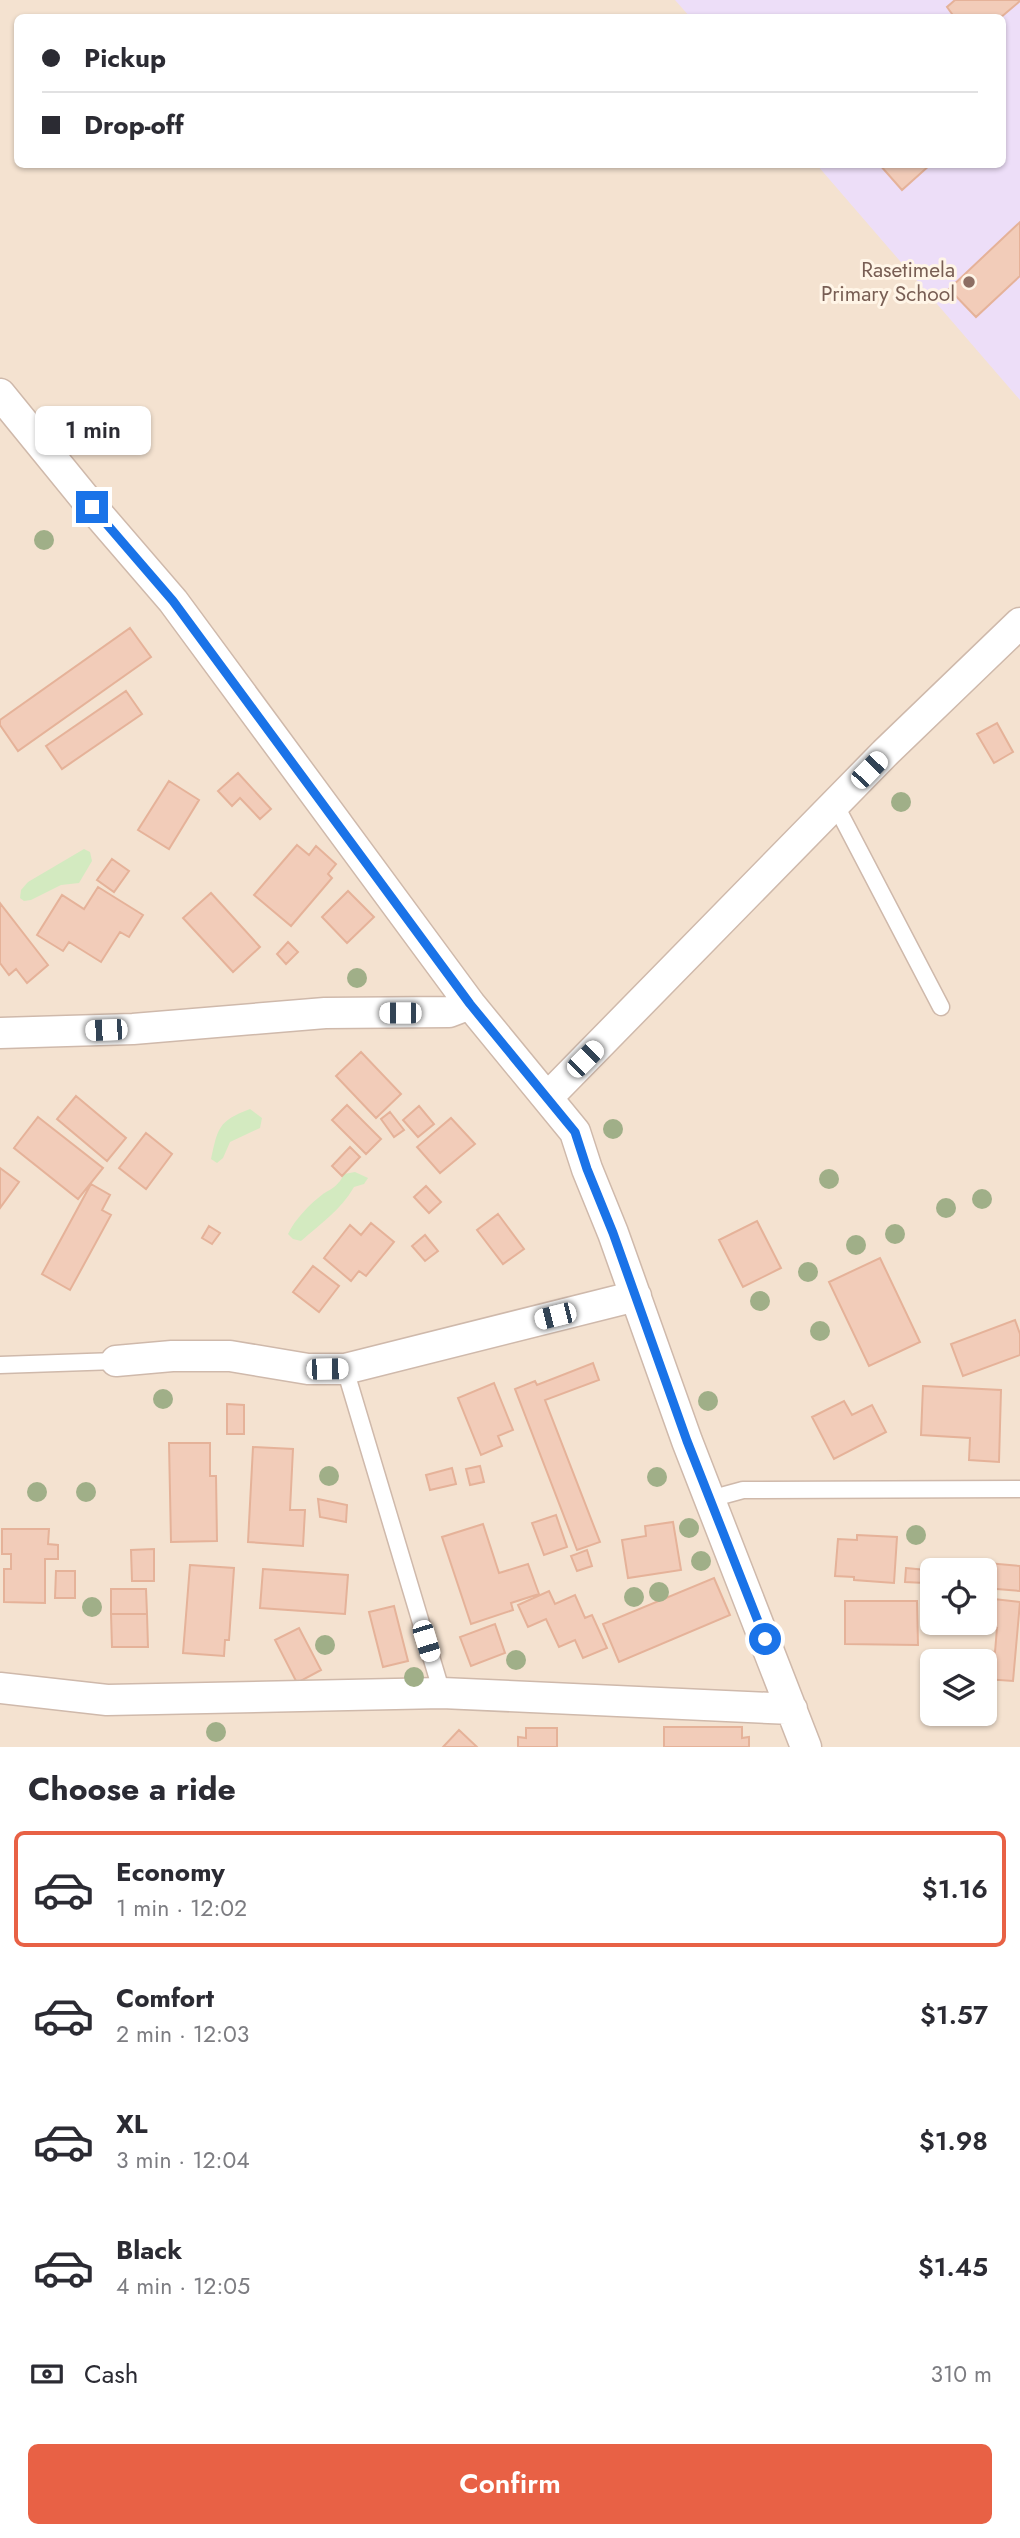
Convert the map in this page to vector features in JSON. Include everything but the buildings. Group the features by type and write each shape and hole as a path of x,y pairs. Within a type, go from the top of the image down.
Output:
{"street":[{"path":"0,396 173,601 470,1004 575,1132 710,1499 806,1747"},
{"path":"548,1097 835,804 1020,623"},
{"path":"0,1033 133,1030 325,1013 449,1012 470,1004"},
{"path":"116,1361 172,1356 230,1356 308,1370 345,1369 636,1296"},
{"path":"0,1688 107,1700 442,1693 792,1709"}],"lane":[{"path":"835,804 941,1007"},
{"path":"0,1365 116,1361"},
{"path":"345,1369 442,1693"},
{"path":"710,1499 743,1490 1020,1489"}],"shaded area":[{"path":"0,0 1020,0 1020,1747 0,1747"},
{"name":"Rasetimela Primary School","path":"675,0 1020,0 1020,400 820,168 1006,168 1006,14 687,14"}],"green space":[{"path":"84,849 90,852 92,861 79,883 61,885 31,900 24,901 20,898 21,890 28,882"},
{"path":"250,1109 262,1118 260,1128 230,1142 223,1158 217,1163 211,1159 221,1127 231,1118"},
{"path":"355,1172 368,1178 364,1184 354,1187 337,1210 301,1241 288,1234 303,1212 318,1198 335,1186 344,1174"}],"place":[{"name":"Rasetimela Primary School","path":"969,282"}],"route":[{"path":"92,507 173,601 470,1004 575,1132 687,1441 765,1639"}]}
